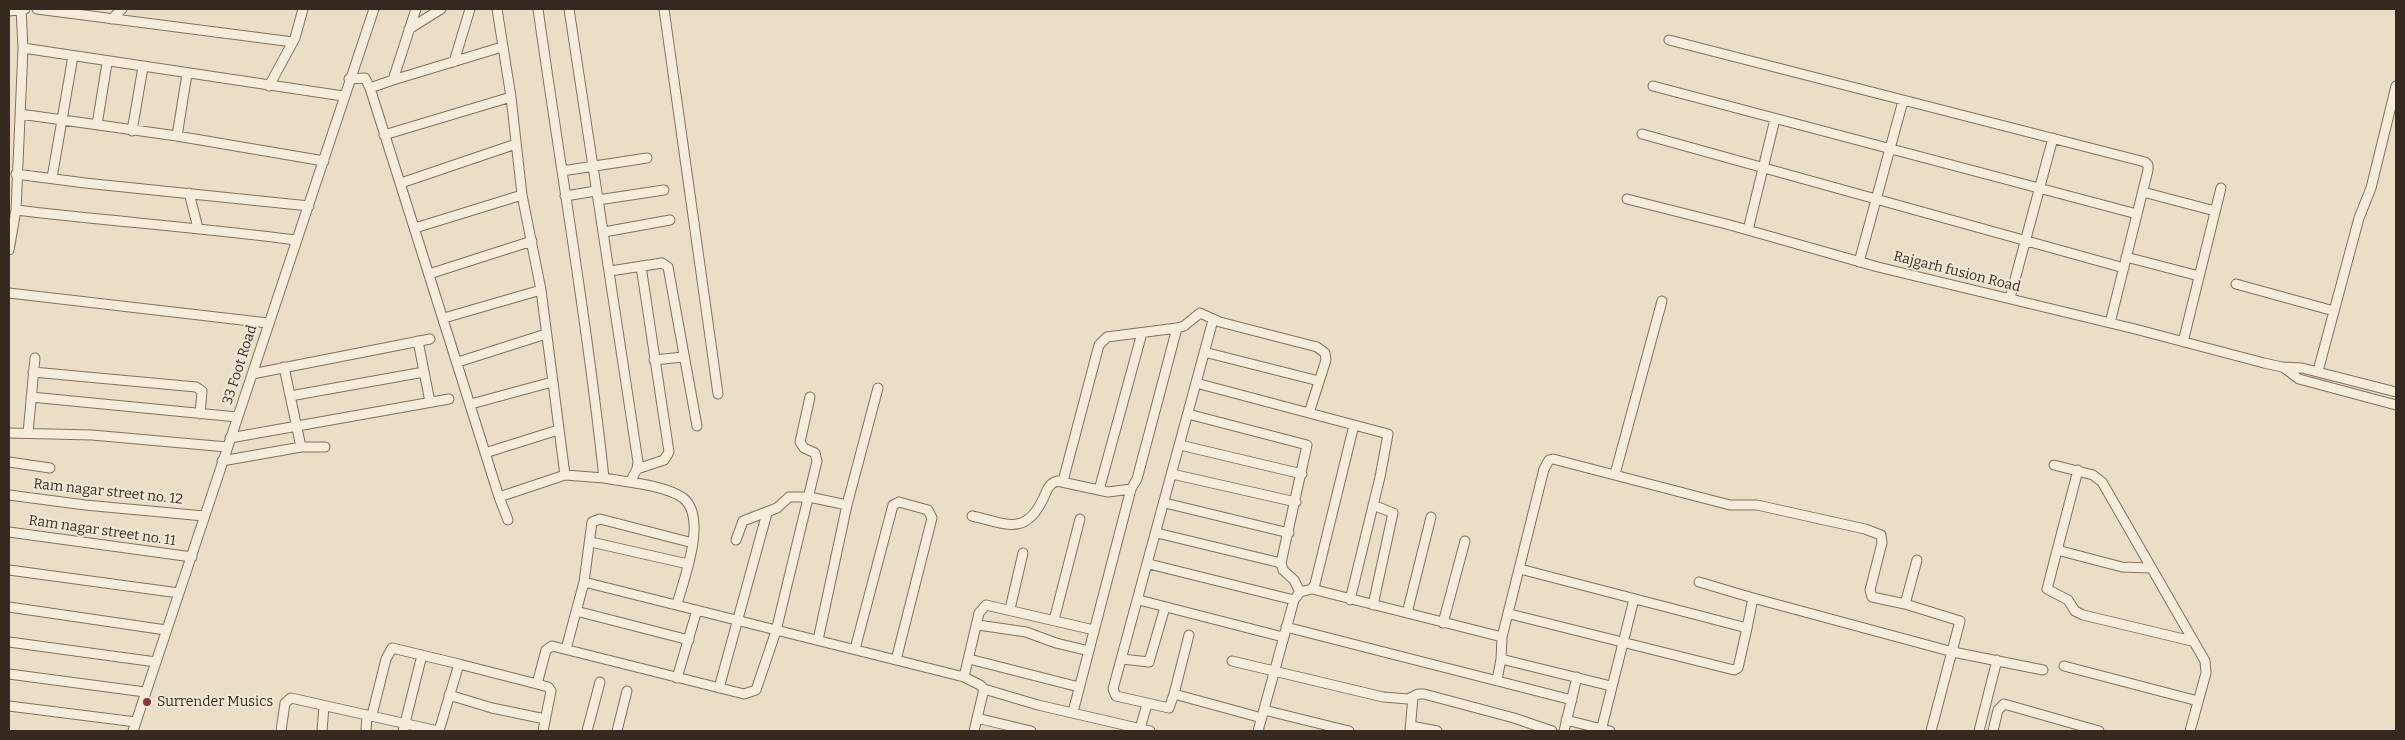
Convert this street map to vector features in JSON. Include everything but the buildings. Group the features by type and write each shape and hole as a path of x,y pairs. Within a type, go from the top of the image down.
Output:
{"street":[{"path":"9,250 16,210 12,199 16,174 20,114 23,48 21,9"},
{"path":"9,11 25,9"},
{"path":"37,9 293,42"},
{"path":"112,19 122,9"},
{"path":"269,86 299,29 304,9"},
{"name":"33 Foot Road","path":"134,727 192,557 268,323 324,161 372,9"},
{"path":"394,80 416,9"},
{"path":"410,29 442,9"},
{"path":"454,62 470,9"},
{"path":"497,9 511,97 522,194 541,290 565,474"},
{"path":"538,9 584,316 604,478"},
{"path":"569,9 592,167 610,271 637,470 630,482"},
{"path":"664,9 718,394"},
{"path":"1669,40 2145,162 2148,165 2148,170 2110,323"},
{"path":"370,88 502,47"},
{"path":"23,48 343,96"},
{"path":"52,178 64,119 73,56"},
{"path":"97,125 107,62"},
{"path":"132,131 143,67"},
{"path":"177,136 188,74"},
{"path":"349,79 365,78 370,88 384,136 416,228 485,453 508,520"},
{"path":"1653,86 2137,214"},
{"path":"2318,372 2358,218 2371,188 2396,86"},
{"path":"384,136 511,97"},
{"path":"1859,262 1904,101"},
{"path":"20,114 177,136 324,161"},
{"path":"1748,230 1775,119"},
{"path":"1642,134 2124,268"},
{"path":"2010,298 2053,138"},
{"path":"401,183 516,144"},
{"path":"562,171 647,158"},
{"path":"16,174 309,206"},
{"path":"2183,342 2221,188"},
{"path":"565,196 597,196 664,190"},
{"path":"2143,192 2215,211"},
{"path":"189,193 198,228"},
{"path":"416,228 522,194"},
{"name":"Rajgarh fusion Road","path":"1627,199 1748,230 1859,262 2282,367 2302,368 2396,392"},
{"path":"16,210 296,240"},
{"path":"604,232 670,220"},
{"path":"429,274 532,241"},
{"path":"2126,257 2199,276"},
{"path":"610,271 662,263 668,267 682,357 696,426"},
{"path":"637,470 664,460 668,457 669,452 641,266"},
{"path":"2236,284 2334,310"},
{"path":"444,318 541,290"},
{"path":"9,292 268,323"},
{"path":"1615,474 1662,301"},
{"path":"1063,481 1099,345 1107,337 1177,328 1184,326 1200,313 1213,320 1322,350 1325,353 1326,360 1309,413"},
{"path":"1189,635 1174,694 1168,708 1116,696 1113,693 1213,320"},
{"path":"1073,712 1131,489 1137,478 1177,328"},
{"path":"1099,490 1142,333"},
{"path":"458,362 546,334"},
{"path":"252,374 430,339"},
{"path":"418,341 430,402"},
{"path":"1204,352 1319,381"},
{"path":"654,360 682,357"},
{"path":"28,433 35,358"},
{"name":"Rajgarh fusion Road","path":"2282,367 2299,379 2396,405"},
{"path":"284,368 301,447"},
{"path":"34,372 196,387 202,391 200,414"},
{"path":"290,396 424,372"},
{"path":"471,404 552,382"},
{"path":"1196,383 1386,433 1389,437 1350,600"},
{"path":"818,640 847,504 878,388"},
{"path":"31,397 237,417"},
{"path":"537,684 548,647 566,649 744,694 756,690 776,631 809,497 817,456 801,446 800,442 810,397"},
{"path":"9,432 229,442 449,399"},
{"path":"1188,414 1306,443 1308,447 1281,563 1283,570 1294,580 1300,592"},
{"path":"1312,589 1354,425"},
{"path":"485,453 558,430"},
{"path":"1180,446 1302,474"},
{"path":"222,461 301,447 325,447"},
{"path":"1496,680 1501,659 1502,637 1510,614 1544,469 1549,460 1559,460 1730,505 1757,505 1878,533 1882,538 1870,594 1877,598 1958,619 1960,626 1931,731"},
{"path":"9,462 50,468"},
{"path":"2054,465 2093,474 2102,482 2206,667 2190,731"},
{"path":"2078,470 2047,589 2068,600 2078,613 2192,641"},
{"path":"499,496 565,474 630,482 673,493 683,498 692,509 695,525 688,564 676,604"},
{"path":"1172,474 1296,502"},
{"path":"972,516 1012,525 1026,522 1039,508 1052,483 1063,481 1115,492 1131,489"},
{"name":"Ram nagar street no. 12","path":"9,494 85,505 204,516"},
{"path":"736,540 743,520 777,508 789,497 809,497 847,504"},
{"path":"855,649 893,505 899,502 928,510 932,518 896,660"},
{"path":"1165,503 1288,533"},
{"path":"1373,505 1393,513 1373,605"},
{"path":"719,688 766,513"},
{"path":"1407,613 1431,517"},
{"path":"566,649 584,582 591,542 592,522 600,519 692,542"},
{"path":"1054,620 1080,519"},
{"name":"Ram nagar street no. 11","path":"9,532 192,557"},
{"path":"1157,532 1281,563"},
{"path":"1444,622 1465,541"},
{"path":"591,542 688,564"},
{"path":"2057,550 2122,567 2150,568"},
{"path":"1010,609 1023,553"},
{"path":"1905,604 1917,560"},
{"path":"1149,564 1294,600"},
{"path":"1520,569 1747,628"},
{"path":"9,570 179,593"},
{"path":"584,582 855,649 964,678 980,685 984,689 1150,731"},
{"path":"1699,582 1953,652 2044,670"},
{"path":"1258,731 1294,600 1300,592 1312,589 1502,637"},
{"path":"1510,614 1736,670 1740,662 1753,598"},
{"path":"1566,720 1604,730 1611,686 1634,599"},
{"path":"1139,600 1284,637"},
{"path":"964,678 978,626 979,613 986,605 1010,609 1094,630"},
{"path":"9,607 166,630"},
{"path":"1122,659 1148,662 1164,607"},
{"path":"677,678 697,610"},
{"path":"576,611 688,640"},
{"path":"978,626 1026,632 1056,643 1089,651"},
{"path":"1286,627 1572,700"},
{"path":"9,642 156,662"},
{"path":"366,731 389,652 392,648 422,654 550,688 542,731"},
{"path":"403,727 422,654"},
{"path":"969,658 1080,687"},
{"path":"1501,659 1611,686"},
{"path":"1979,731 1997,660"},
{"path":"1232,661 1382,697 1402,700 1418,694 1424,694 1514,718 1552,731"},
{"path":"281,731 287,700 291,698 370,715 403,727 439,731 459,664"},
{"path":"2064,666 2198,701"},
{"path":"9,674 145,692"},
{"path":"1564,731 1577,677"},
{"path":"587,731 600,682"},
{"path":"974,731 984,689"},
{"path":"617,731 627,691"},
{"path":"1174,694 1349,731"},
{"path":"449,695 492,708 545,718"},
{"path":"1413,697 1411,728 1438,731"},
{"path":"1140,728 1147,704"},
{"path":"1993,731 1998,710 2004,704 2100,731"},
{"path":"9,706 134,727"},
{"path":"322,731 324,706"},
{"path":"977,718 1025,730"}],"place":[{"name":"Surrender Musics","path":"147,702"}]}
